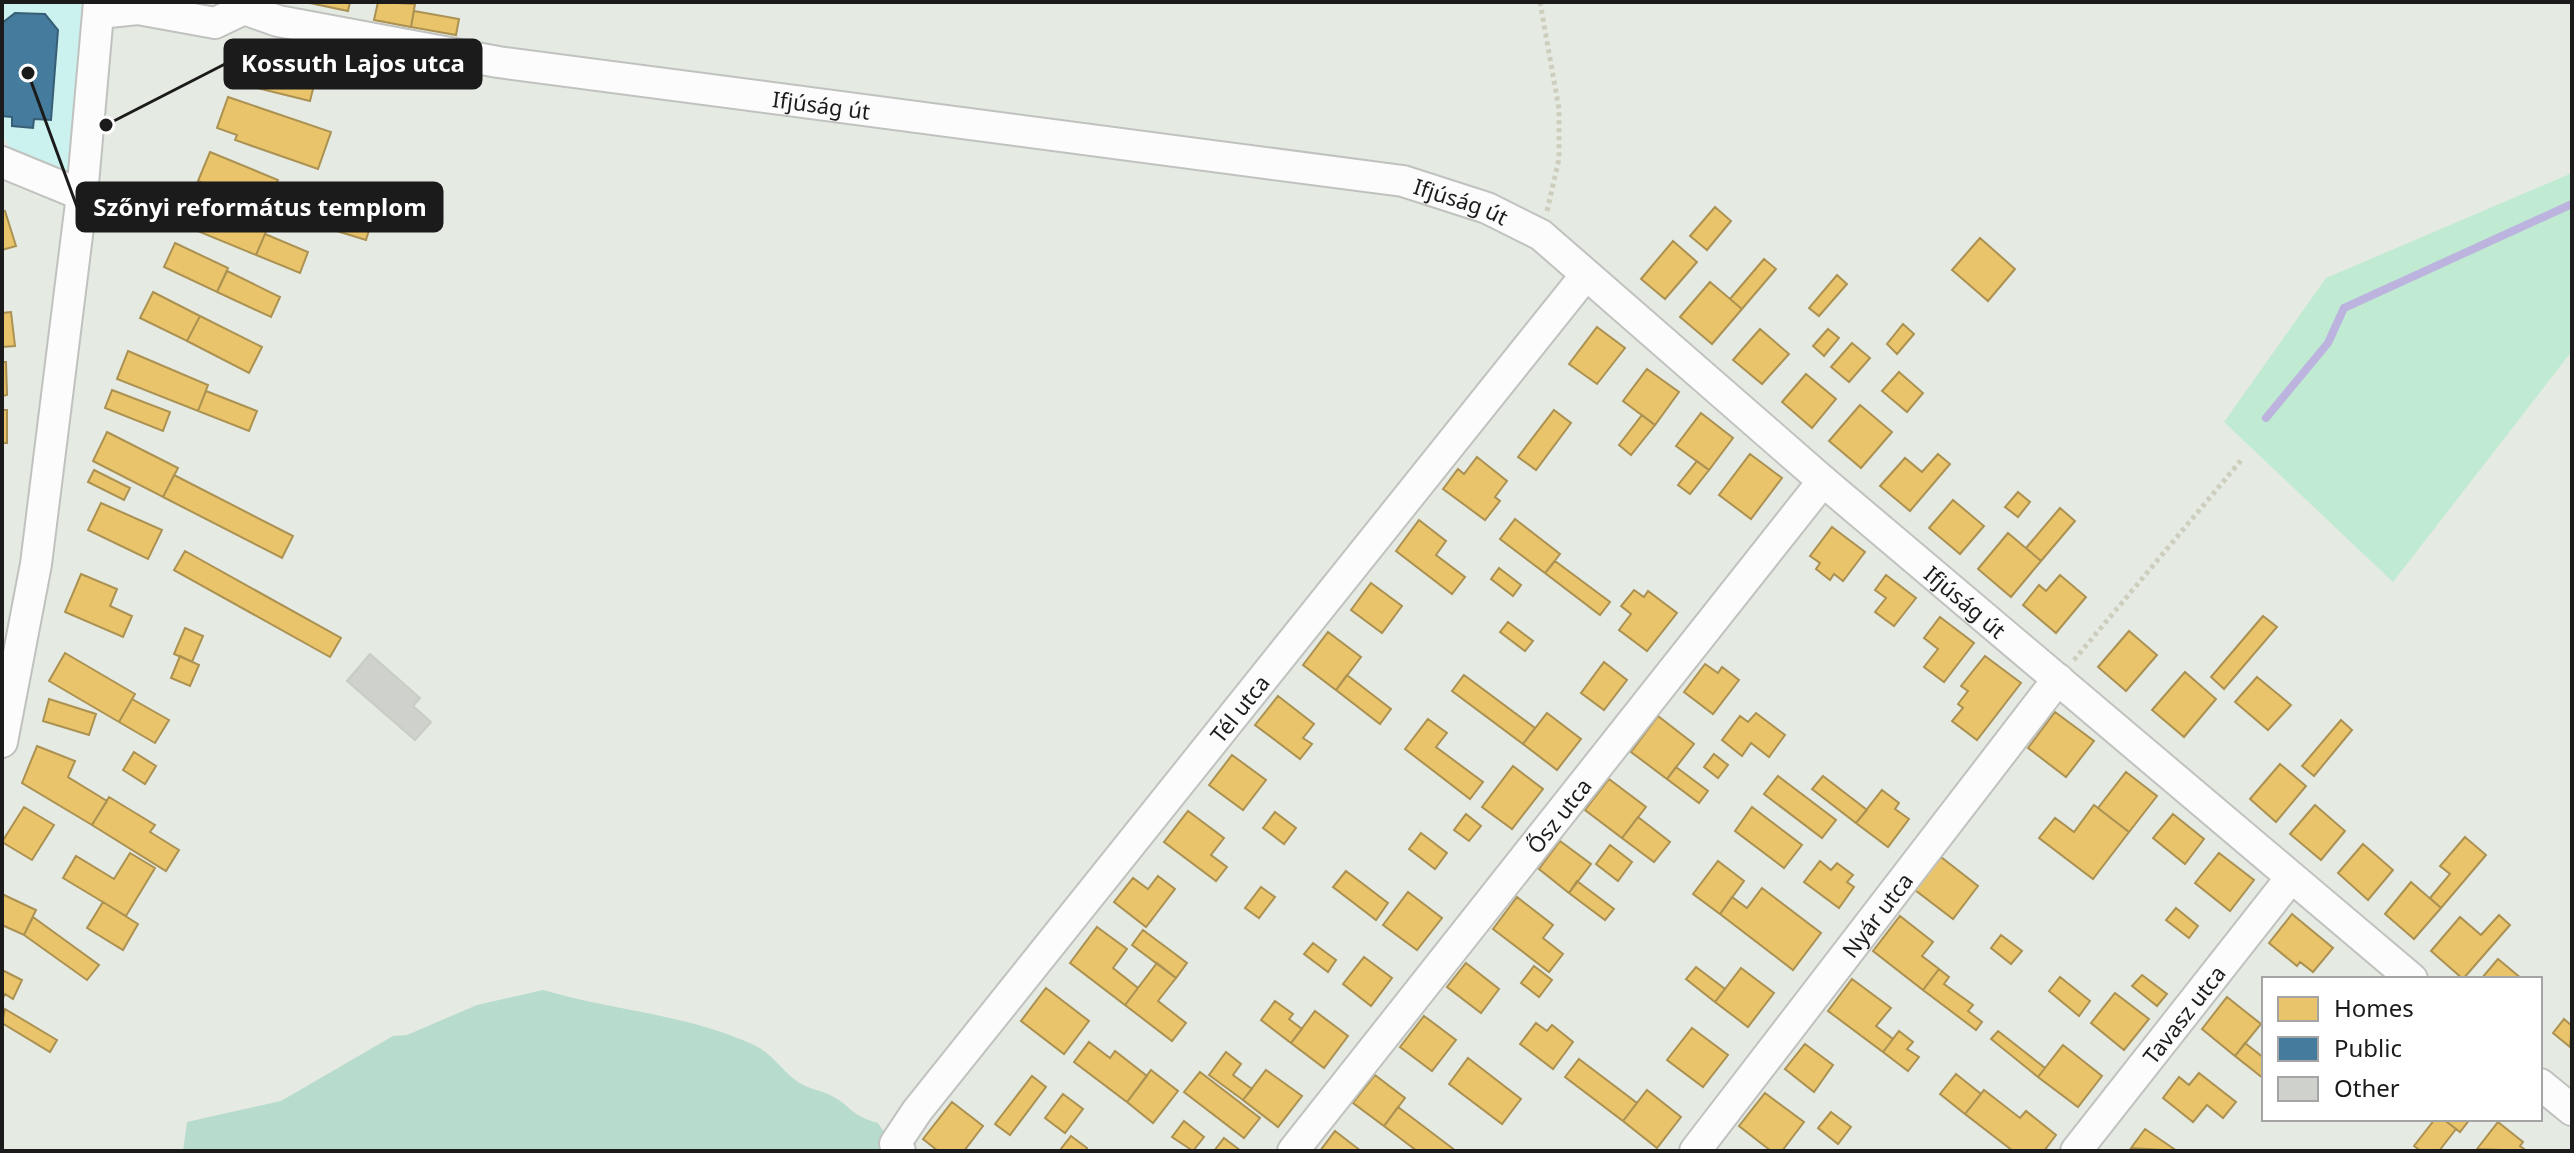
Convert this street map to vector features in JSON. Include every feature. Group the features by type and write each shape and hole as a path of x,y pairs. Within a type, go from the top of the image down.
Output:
{"street":[{"path":"2,742 36,564 82,195 99,7 139,5 215,23 245,6"},
{"name":"Ifjúság út","path":"245,6 278,21 498,62 1403,181 1487,208 1541,235 1823,481 2410,977"},
{"path":"2,162 82,195"},
{"name":"Tél utca","path":"898,1147 1585,276"},
{"name":"Ősz utca","path":"1293,1151 1823,481"},
{"name":"Nyár utca","path":"1695,1151 2058,679"},
{"name":"Tavasz utca","path":"2076,1151 2290,879"},
{"path":"2542,1086 2572,1110"}],"path":[{"path":"1540,2 1559,109 1559,159 1541,235"},
{"path":"2058,679 2243,458"}],"green space":[{"path":"2572,173 2572,351 2393,582 2224,422 2326,278"},
{"path":"543,990 678,1020 756,1046 798,1082 832,1096 857,1114 878,1123 896,1151 183,1151 187,1122 281,1101 393,1036 407,1035 477,1005"}],"shaded area":[{"path":"2,2 89,2 70,175 10,148 2,134"}],"building: Homes":[{"path":"305,2 350,2 348,11"},
{"path":"378,2 415,4 411,27 374,20"},
{"path":"414,11 459,19 456,35 411,27"},
{"path":"263,43 321,57 310,101 237,83 245,51"},
{"path":"228,97 331,132 318,169 235,140 237,135 217,128"},
{"path":"210,152 278,180 265,209 198,181"},
{"path":"275,186 373,217 366,240 265,209"},
{"path":"194,196 268,227 256,255 183,225"},
{"path":"1715,207 1731,221 1707,250 1690,236"},
{"path":"5,211 16,246 2,250 2,212"},
{"path":"265,234 308,252 300,273 256,255"},
{"path":"1980,238 2015,269 1988,301 1952,270"},
{"path":"1673,241 1697,262 1665,299 1641,279"},
{"path":"175,243 228,268 217,292 164,267"},
{"path":"1764,259 1776,269 1742,309 1730,299"},
{"path":"227,271 280,297 271,317 217,292"},
{"path":"1837,275 1847,284 1819,316 1809,308"},
{"path":"1710,282 1742,309 1712,344 1680,317"},
{"path":"153,292 200,316 187,341 140,318"},
{"path":"11,312 15,346 2,347 2,313"},
{"path":"200,316 262,347 249,373 187,341"},
{"path":"1903,324 1914,334 1897,354 1887,344"},
{"path":"1597,327 1625,348 1597,384 1569,364"},
{"path":"1760,329 1789,354 1762,384 1733,360"},
{"path":"1828,329 1839,338 1824,356 1813,346"},
{"path":"1852,343 1870,358 1849,382 1831,367"},
{"path":"128,351 208,385 198,411 117,379"},
{"path":"2,362 6,362 7,395 2,396"},
{"path":"1647,369 1679,392 1655,425 1623,401"},
{"path":"1899,372 1923,393 1907,412 1882,391"},
{"path":"1806,374 1836,399 1812,428 1782,402"},
{"path":"112,390 170,412 163,431 105,408"},
{"path":"206,391 257,411 249,431 198,411"},
{"path":"1860,405 1892,432 1861,468 1829,441"},
{"path":"2,410 7,410 7,443 2,443"},
{"path":"1554,410 1571,423 1536,470 1518,457"},
{"path":"1701,413 1733,438 1709,470 1676,446"},
{"path":"1642,415 1655,425 1631,455 1619,445"},
{"path":"107,432 178,468 163,497 93,461"},
{"path":"1750,454 1782,478 1751,519 1719,495"},
{"path":"1938,454 1950,464 1910,511 1880,486 1905,458 1922,472"},
{"path":"1477,457 1507,481 1495,497 1500,501 1485,520 1443,489 1458,469 1464,474"},
{"path":"1697,461 1709,470 1690,494 1678,485"},
{"path":"94,470 130,488 124,500 88,482"},
{"path":"174,475 293,536 282,558 163,497"},
{"path":"2018,492 2030,502 2018,517 2005,507"},
{"path":"1953,500 1984,526 1960,554 1929,528"},
{"path":"101,503 162,530 148,559 88,530"},
{"path":"2060,508 2075,521 2041,561 2026,548"},
{"path":"1515,519 1560,554 1545,573 1500,539"},
{"path":"1419,520 1446,541 1436,555 1465,577 1452,594 1396,551"},
{"path":"1832,527 1865,552 1843,581 1834,574 1830,580 1816,569 1820,563 1810,556"},
{"path":"2008,533 2041,561 2011,597 1978,569"},
{"path":"185,551 341,638 330,657 174,570"},
{"path":"1555,561 1610,602 1600,615 1545,573"},
{"path":"1499,568 1521,585 1513,596 1491,579"},
{"path":"81,574 117,589 110,606 132,616 123,637 65,612"},
{"path":"1886,575 1916,598 1894,626 1875,612 1886,598 1875,590"},
{"path":"2060,575 2086,597 2056,633 2023,605 2039,585 2046,591"},
{"path":"1371,583 1402,606 1382,633 1351,610"},
{"path":"1634,590 1644,597 1648,591 1677,613 1647,651 1619,630 1631,614 1621,606"},
{"path":"2263,616 2277,627 2224,689 2211,677"},
{"path":"1940,617 1974,643 1944,682 1924,667 1938,649 1924,638"},
{"path":"1508,622 1533,641 1525,651 1500,632"},
{"path":"185,628 203,636 192,662 174,654"},
{"path":"2129,631 2157,655 2126,691 2098,667"},
{"path":"1328,632 1361,657 1336,690 1303,665"},
{"path":"65,653 135,694 119,722 49,681"},
{"path":"180,656 199,665 190,686 171,678"},
{"path":"1985,656 2021,683 1977,740 1952,721 1963,708 1958,704 1968,691 1961,686"},
{"path":"1604,662 1627,680 1604,710 1581,693"},
{"path":"1705,664 1718,673 1722,667 1739,680 1713,714 1684,692"},
{"path":"2185,672 2216,699 2184,737 2152,710"},
{"path":"1347,675 1391,709 1380,724 1336,690"},
{"path":"1464,675 1535,728 1523,744 1452,691"},
{"path":"2257,677 2291,705 2268,730 2235,702"},
{"path":"1278,696 1314,724 1303,738 1312,744 1300,759 1255,725"},
{"path":"49,699 96,714 89,735 43,721"},
{"path":"132,699 169,720 155,743 119,722"},
{"path":"2055,712 2094,741 2066,777 2028,748"},
{"path":"1547,713 1581,739 1557,770 1523,744"},
{"path":"1756,713 1785,735 1769,757 1751,743 1742,756 1722,740 1740,716 1748,722"},
{"path":"1658,716 1694,744 1667,779 1631,752"},
{"path":"1428,719 1447,733 1436,747 1483,782 1470,799 1405,749"},
{"path":"2341,720 2352,730 2314,776 2302,766"},
{"path":"37,746 75,761 68,777 107,801 92,825 22,783"},
{"path":"134,752 156,766 145,784 123,770"},
{"path":"1714,754 1728,765 1718,778 1704,767"},
{"path":"1232,755 1266,780 1243,810 1209,785"},
{"path":"2280,764 2306,786 2276,822 2250,799"},
{"path":"1513,766 1543,789 1512,829 1482,807"},
{"path":"1676,767 1708,791 1699,803 1667,779"},
{"path":"2126,772 2157,796 2129,832 2098,808"},
{"path":"1778,776 1836,820 1822,838 1764,794"},
{"path":"1823,776 1867,810 1856,823 1812,789"},
{"path":"1609,779 1646,807 1622,838 1585,810"},
{"path":"1882,790 1899,803 1895,809 1909,819 1888,847 1856,823"},
{"path":"109,797 155,825 150,832 179,850 166,871 92,825"},
{"path":"2094,805 2129,832 2093,879 2039,838 2055,818 2074,832"},
{"path":"2315,805 2345,831 2321,860 2290,834"},
{"path":"24,807 54,825 32,860 2,842"},
{"path":"1752,807 1802,845 1784,868 1735,831"},
{"path":"1188,811 1224,838 1211,855 1227,867 1216,881 1164,842"},
{"path":"1275,812 1296,828 1284,844 1263,828"},
{"path":"1466,814 1481,826 1469,841 1454,830"},
{"path":"2173,814 2204,839 2185,864 2153,838"},
{"path":"1638,817 1670,842 1654,862 1622,838"},
{"path":"1421,833 1447,853 1435,869 1409,849"},
{"path":"2465,837 2486,855 2441,908 2430,898 2450,874 2440,866"},
{"path":"1560,841 1591,864 1569,893 1539,869"},
{"path":"2363,844 2393,870 2368,900 2338,873"},
{"path":"1610,845 1632,862 1618,881 1596,864"},
{"path":"130,853 155,868 126,916 63,878 76,856 114,879"},
{"path":"2219,853 2254,880 2230,911 2195,883"},
{"path":"1941,857 1978,886 1953,919 1915,890"},
{"path":"1718,861 1744,881 1720,914 1693,894"},
{"path":"1820,861 1831,870 1837,863 1853,875 1847,882 1854,887 1839,908 1804,882"},
{"path":"1346,871 1388,903 1376,920 1333,887"},
{"path":"1158,876 1175,889 1146,927 1114,902 1133,878 1148,889"},
{"path":"1577,881 1614,909 1605,920 1569,893"},
{"path":"2411,882 2441,908 2414,939 2385,914"},
{"path":"1261,887 1275,897 1259,918 1245,908"},
{"path":"1762,888 1821,933 1793,970 1720,914 1732,897 1747,908"},
{"path":"1408,892 1442,918 1417,950 1383,925"},
{"path":"2,894 36,910 24,935 2,925"},
{"path":"1517,897 1553,925 1543,938 1563,954 1549,972 1493,929"},
{"path":"103,902 138,924 123,950 87,928"},
{"path":"2176,908 2198,926 2189,938 2166,920"},
{"path":"2292,914 2333,948 2313,972 2300,962 2297,966 2269,943"},
{"path":"2499,915 2510,925 2465,977 2461,977 2431,951 2460,917 2481,935"},
{"path":"1900,916 1933,942 1922,956 1939,969 1923,990 1873,951"},
{"path":"33,917 99,965 87,980 24,935"},
{"path":"1097,927 1127,949 1113,968 1138,988 1125,1005 1070,963"},
{"path":"1143,930 1187,963 1176,978 1132,945"},
{"path":"2001,935 2022,951 2011,964 1991,948"},
{"path":"1313,943 1336,960 1328,972 1304,954"},
{"path":"1364,957 1392,978 1371,1006 1343,984"},
{"path":"2498,959 2520,977 2483,977"},
{"path":"1157,963 1176,978 1158,1001 1186,1023 1172,1041 1125,1005"},
{"path":"1466,963 1499,989 1481,1013 1447,987"},
{"path":"1534,966 1552,980 1539,997 1521,983"},
{"path":"1696,967 1725,989 1715,1002 1686,979"},
{"path":"1741,968 1774,993 1748,1027 1715,1002"},
{"path":"1939,969 1949,977 1944,984 1973,1005 1968,1011 1982,1022 1976,1030 1923,990"},
{"path":"2,970 22,980 13,999 5,994 2,1000"},
{"path":"2142,975 2167,994 2157,1006 2132,986"},
{"path":"2060,977 2090,1001 2079,1016 2049,991"},
{"path":"1852,979 1891,1008 1876,1026 1893,1039 1883,1052 1828,1011"},
{"path":"1046,988 1089,1021 1064,1054 1021,1021"},
{"path":"2115,993 2149,1019 2124,1050 2091,1023"},
{"path":"2227,997 2261,1024 2235,1056 2202,1029"},
{"path":"1275,1001 1293,1014 1289,1019 1302,1029 1291,1043 1261,1020"},
{"path":"5,1009 57,1040 50,1052 2,1023"},
{"path":"1315,1011 1348,1036 1324,1068 1291,1043"},
{"path":"1424,1016 1456,1040 1432,1071 1400,1047"},
{"path":"2564,1019 2572,1026 2570,1047 2553,1033"},
{"path":"1536,1023 1547,1031 1552,1025 1573,1042 1553,1069 1520,1044"},
{"path":"1692,1028 1728,1055 1703,1087 1667,1060"},
{"path":"1899,1031 1913,1042 1907,1049 1919,1057 1908,1071 1883,1052"},
{"path":"1998,1031 2045,1068 2038,1077 1991,1039"},
{"path":"1089,1042 1110,1058 1115,1051 1147,1076 1127,1102 1074,1062"},
{"path":"2245,1043 2262,1056 2262,1077 2235,1056"},
{"path":"1805,1044 1833,1065 1814,1092 1785,1069"},
{"path":"2063,1045 2102,1076 2078,1107 2038,1077"},
{"path":"1226,1052 1241,1064 1233,1075 1252,1089 1243,1100 1209,1075"},
{"path":"1468,1058 1521,1099 1502,1124 1449,1084"},
{"path":"1579,1059 1637,1103 1623,1121 1565,1077"},
{"path":"1151,1070 1178,1091 1153,1123 1127,1102"},
{"path":"1266,1070 1302,1096 1278,1127 1243,1100"},
{"path":"1200,1072 1260,1118 1244,1138 1184,1092"},
{"path":"2199,1073 2236,1102 2223,1118 2207,1105 2193,1122 2163,1098 2179,1077 2189,1085"},
{"path":"1956,1074 1981,1094 1965,1114 1940,1094"},
{"path":"1375,1075 1405,1098 1384,1126 1353,1103"},
{"path":"1032,1076 1046,1087 1010,1135 995,1124"},
{"path":"1647,1090 1681,1117 1657,1148 1623,1121"},
{"path":"1984,1090 2020,1118 2026,1111 2056,1135 2044,1151 2013,1151 1965,1114"},
{"path":"1765,1093 1804,1122 1782,1151 1771,1151 1739,1126"},
{"path":"1063,1094 1083,1109 1065,1133 1045,1118"},
{"path":"952,1102 983,1126 964,1151 938,1151 923,1139"},
{"path":"1398,1107 1456,1151 1417,1151 1384,1126"},
{"path":"1831,1112 1851,1127 1838,1144 1818,1128"},
{"path":"1184,1121 1204,1137 1193,1151 1172,1137"},
{"path":"2433,1121 2446,1121 2456,1129 2439,1151 2421,1151 2414,1146"},
{"path":"2446,1121 2468,1121 2460,1132"},
{"path":"2498,1122 2523,1142 2520,1146 2527,1151 2477,1149"},
{"path":"2145,1129 2177,1151 2131,1148"},
{"path":"1335,1131 1361,1151 1320,1151"},
{"path":"1071,1136 1087,1148 1085,1151 1060,1150"},
{"path":"1224,1138 1241,1151 1214,1151"}],"building: Public":[{"path":"15,13 45,14 58,30 51,120 34,119 33,128 12,126 12,117 2,116 2,23"}],"building: Other":[{"path":"370,654 420,698 413,706 431,722 415,740 347,681"}],"waterway":[{"path":"2266,418 2328,343 2344,308 2572,204"}],"place":[{"name":"Szőnyi református templom","path":"28,73"},
{"name":"Kossuth Lajos utca","path":"106,125"}]}
